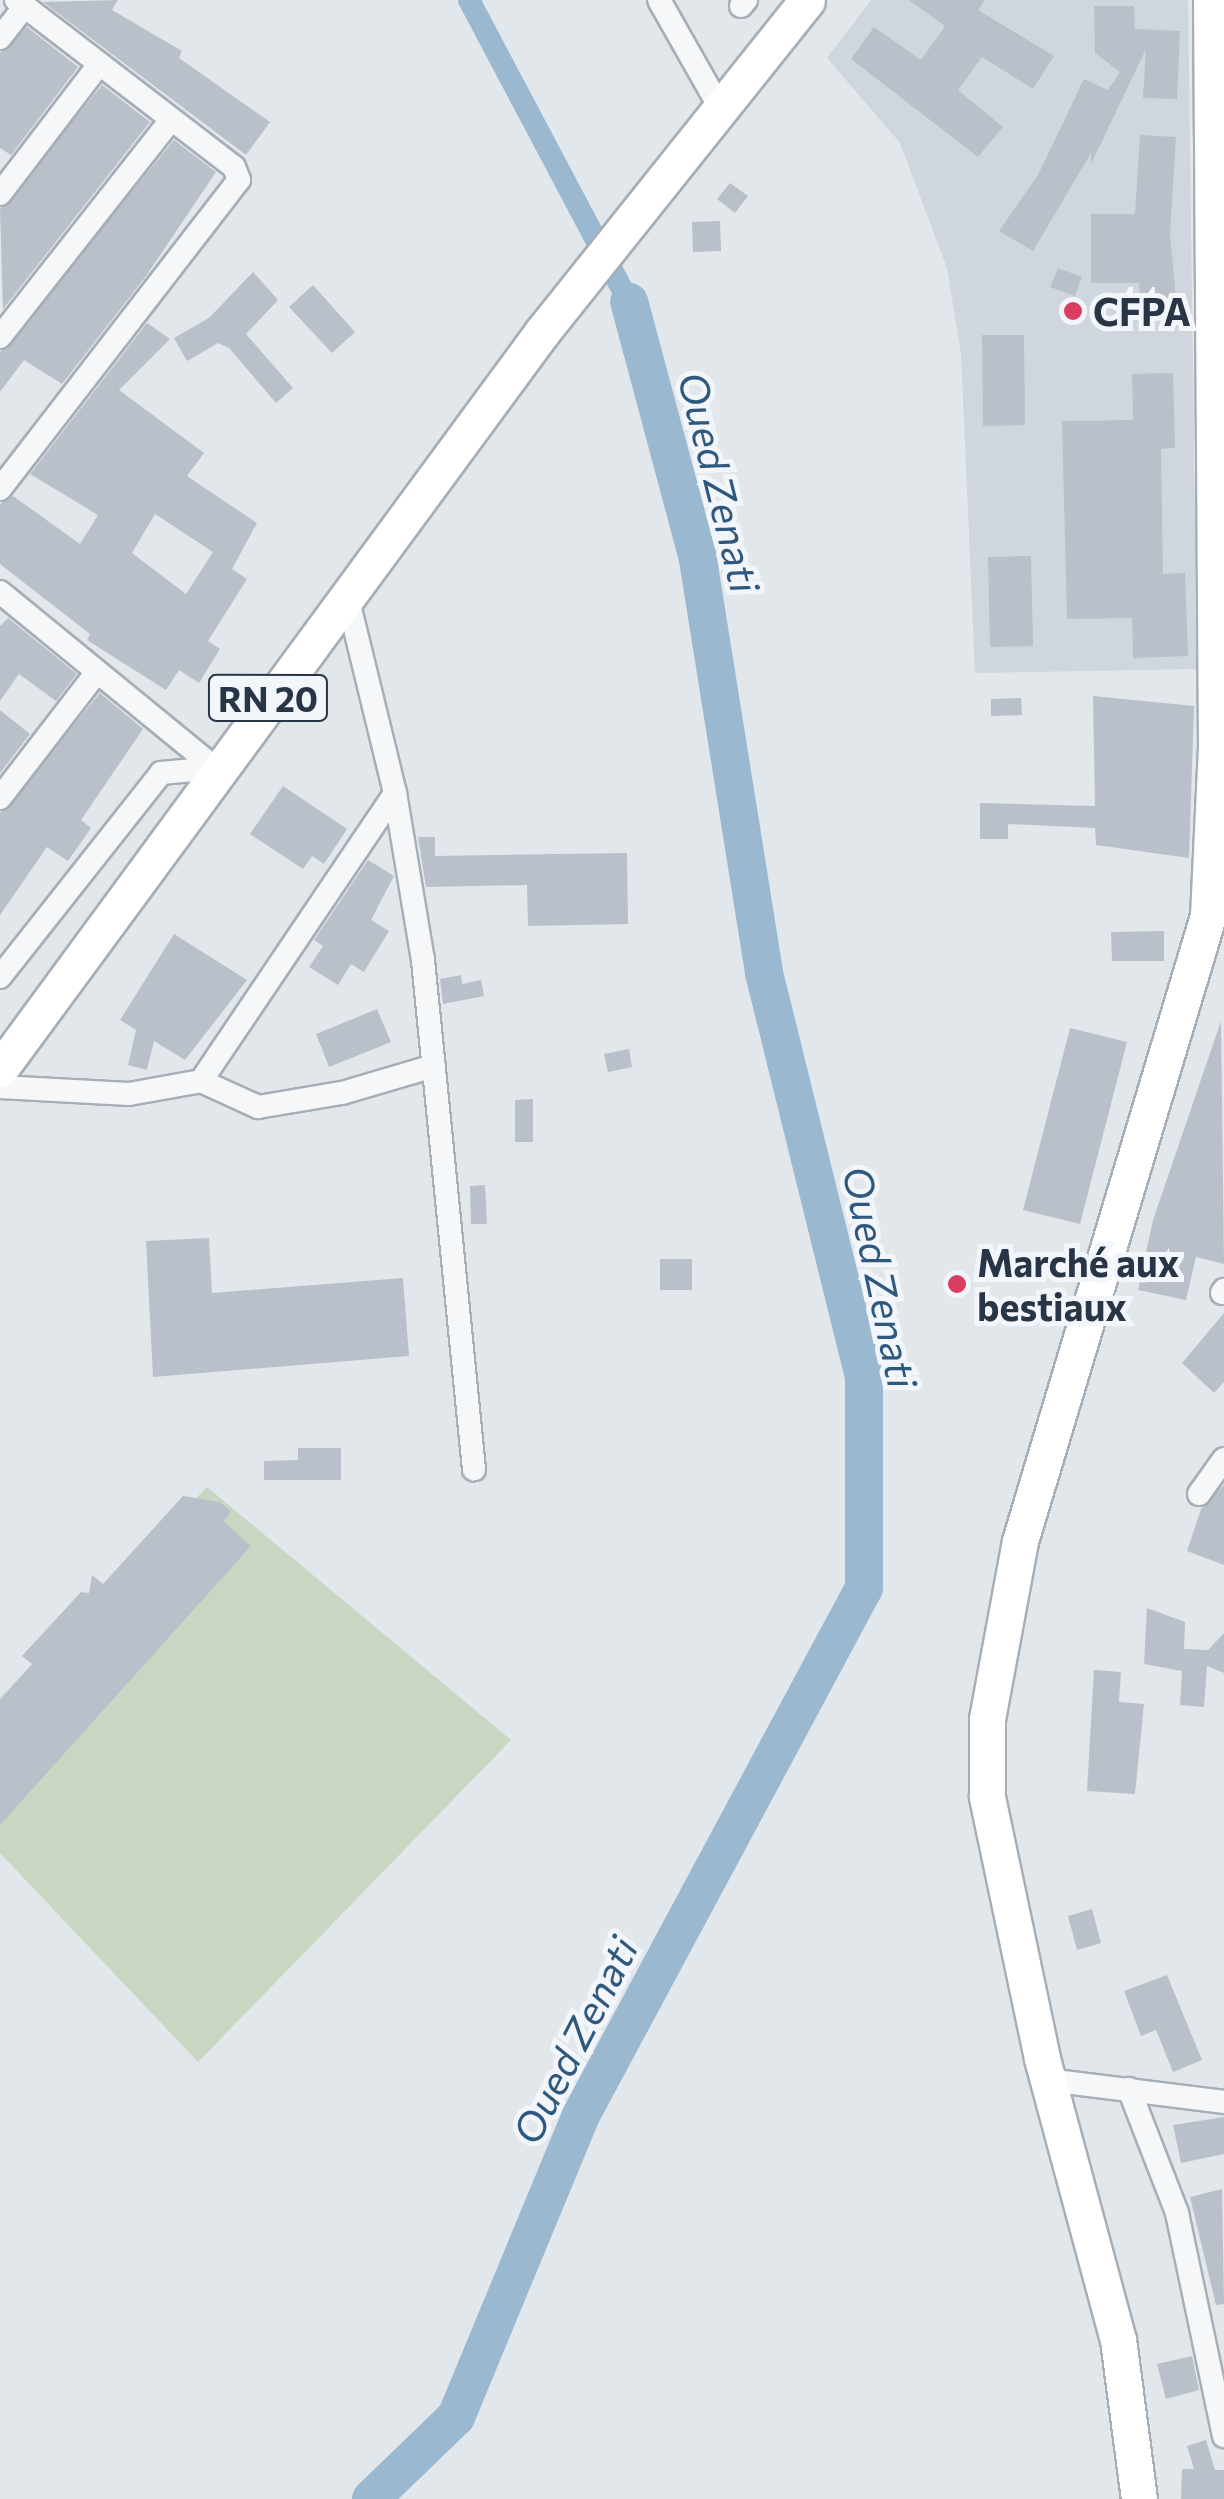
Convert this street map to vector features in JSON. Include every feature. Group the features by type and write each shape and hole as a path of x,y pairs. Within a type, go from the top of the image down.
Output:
{"main road":[{"name":"RN 20","path":"0,1069 215,768 543,331 642,204 723,113 807,0"},
{"path":"1139,2499 1118,2340 1048,2080 987,1796 987,1718 1020,1541 1194,979 1208,916 1221,773 1210,0"}],"street":[{"path":"659,0 723,113"},
{"path":"0,38 20,3 97,67 234,168 235,194 0,489"},
{"path":"0,194 97,67"},
{"path":"0,337 169,122"},
{"path":"0,592 215,768"},
{"path":"347,596 395,794 434,1066 474,1470"},
{"path":"0,798 97,672"},
{"path":"0,977 162,773 215,768"},
{"path":"201,1081 395,794"},
{"path":"0,1086 129,1094 201,1081 258,1107 342,1094 434,1066"},
{"path":"1199,1494 1224,1459"},
{"path":"1048,2080 1224,2102"},
{"path":"1130,2089 1177,2212 1224,2436"}],"shaded area":[{"name":"CFPA","path":"871,0 1188,0 1197,669 975,673 961,354 947,268 900,143 827,58"}],"green space":[{"path":"207,1487 511,1740 198,2062 0,1853 0,1698"}],"building":[{"path":"118,0 112,10 182,51 179,58 270,122 246,155 43,2"},
{"path":"909,0 985,0 978,10 1054,56 1033,89 982,57 958,90 1003,127 978,157 851,59 874,27 921,60 945,26"},
{"path":"1094,6 1134,6 1135,29 1180,31 1177,99 1143,98 1146,49 1091,164 1091,153 1033,251 999,231 1038,175 1084,79 1108,90 1120,72 1095,53"},
{"path":"27,27 78,67 11,155 0,148 0,53"},
{"path":"102,85 150,122 3,309 0,209"},
{"path":"1140,135 1176,137 1170,234 1176,299 1140,300 1139,283 1091,283 1091,214 1135,214"},
{"path":"174,140 216,172 146,276 62,384 24,360 0,392 0,352"},
{"path":"730,183 748,196 735,213 717,199"},
{"path":"720,221 721,251 693,252 692,222"},
{"path":"1058,268 1082,277 1075,296 1050,287"},
{"path":"253,272 278,300 246,334 293,388 276,403 229,348 218,343 187,361 174,338 209,318"},
{"path":"313,285 355,332 332,353 289,307"},
{"path":"147,323 170,339 119,390 204,453 187,476 257,523 232,569 247,579 208,641 220,649 199,683 179,670 166,690 87,640 90,634 0,564 0,504 13,496 80,544 98,515 30,474","holes":["155,514 213,552 186,594 132,553"]},
{"path":"982,335 1024,335 1025,425 983,426"},
{"path":"1173,373 1175,448 1161,449 1163,574 1185,573 1188,656 1133,658 1132,618 1067,619 1062,421 1133,420 1132,374"},
{"path":"1031,556 1033,646 990,647 988,557"},
{"path":"8,618 77,674 56,701 19,674 0,701 0,626"},
{"path":"100,693 143,729 81,820 91,828 68,861 47,847 0,915 0,813"},
{"path":"1093,696 1194,706 1189,858 1096,845 1095,828 1008,824 1008,839 980,839 980,803 1095,806"},
{"path":"1021,698 1022,715 991,716 991,699"},
{"path":"0,710 30,734 0,773"},
{"path":"283,786 347,829 324,864 312,856 303,869 250,834"},
{"path":"418,837 435,837 435,856 627,853 628,924 528,926 527,885 426,887"},
{"path":"368,860 394,876 371,920 389,931 364,972 351,964 338,985 309,967 323,946 314,940"},
{"path":"1164,931 1164,961 1112,961 1111,932"},
{"path":"174,934 247,980 185,1060 154,1041 147,1070 128,1065 136,1030 120,1020"},
{"path":"461,975 462,984 481,980 484,996 443,1004 440,979"},
{"path":"377,1009 391,1042 329,1067 316,1034"},
{"path":"1221,1021 1224,1264 1196,1257 1186,1300 1138,1290 1153,1220"},
{"path":"1070,1028 1127,1042 1080,1224 1023,1210"},
{"path":"629,1049 632,1067 608,1072 604,1054"},
{"path":"533,1099 533,1142 515,1142 515,1100"},
{"path":"485,1185 487,1224 471,1224 470,1186"},
{"path":"209,1238 212,1293 403,1278 409,1356 153,1377 146,1241"},
{"path":"660,1259 692,1259 692,1290 660,1290"},
{"path":"1224,1313 1224,1382 1214,1393 1182,1363"},
{"path":"298,1448 341,1448 341,1480 264,1480 264,1461 298,1460"},
{"path":"1224,1485 1224,1565 1187,1551 1201,1509"},
{"path":"183,1496 220,1502 231,1512 223,1521 251,1546 0,1825 0,1700 32,1664 22,1656 81,1592 89,1593 92,1575 103,1584"},
{"path":"1147,1608 1185,1622 1184,1649 1208,1650 1224,1633 1224,1673 1207,1666 1204,1707 1180,1705 1182,1671 1144,1664"},
{"path":"1094,1670 1121,1672 1119,1702 1144,1704 1135,1794 1087,1791"},
{"path":"1092,1909 1101,1943 1077,1950 1068,1916"},
{"path":"1167,1975 1202,2060 1173,2072 1156,2030 1141,2036 1124,1991"},
{"path":"1224,2117 1224,2154 1181,2163 1173,2125"},
{"path":"1222,2189 1224,2304 1216,2305 1190,2197"},
{"path":"1192,2356 1199,2390 1166,2399 1157,2364"},
{"path":"1206,2440 1215,2470 1224,2470 1224,2499 1181,2499 1182,2469 1194,2469 1187,2446"}],"waterway":[{"name":"Oued Zenati","path":"469,0 629,302"},
{"name":"Oued Zenati","path":"371,2499 456,2417 580,2117 864,1588 864,1377 764,972 697,555 629,302"}],"place":[{"name":"CFPA","path":"1073,311"},
{"name":"Marché aux bestiaux","path":"957,1284"}]}
